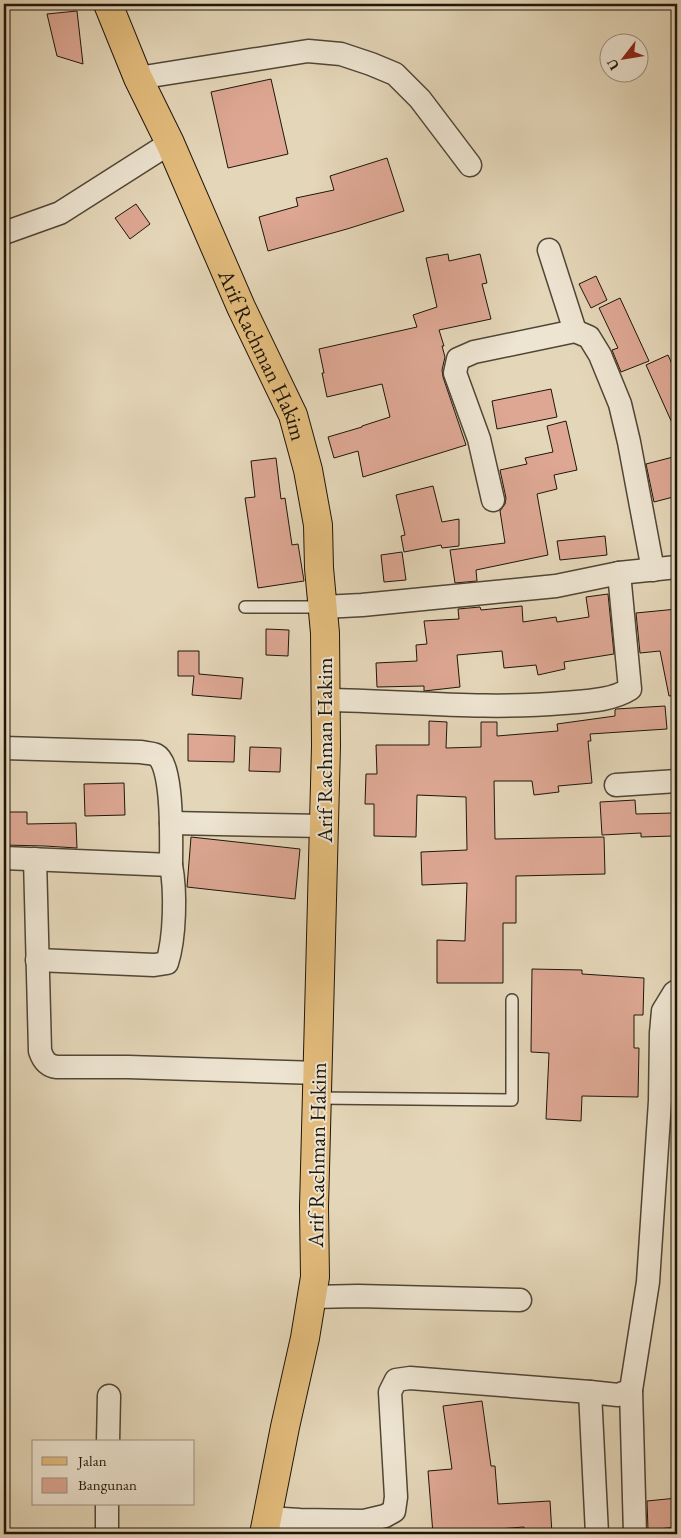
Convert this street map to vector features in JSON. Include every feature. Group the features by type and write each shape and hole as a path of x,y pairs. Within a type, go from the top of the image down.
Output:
{"main road":[{"name":"Arif Rachman Hakim","path":"108,4 138,78 170,143 241,307 293,415 308,470 318,525 326,700 314,1207 315,1277 305,1338 265,1526"}],"street":[{"path":"138,78 308,51 341,54 395,74 420,100 470,165"},
{"path":"4,233 60,213 170,143"},
{"path":"548,250 575,331"},
{"path":"493,500 479,439 455,373 458,359 474,352 575,331 589,337 600,355 620,404 653,570"},
{"path":"323,607 556,586 619,573 677,567"},
{"path":"326,700 529,706 592,701 622,694 630,689 619,573"},
{"path":"4,748 141,752 156,755 165,767 171,823 171,865 174,882 171,949 166,962 154,965 37,960"},
{"path":"616,784 677,780"},
{"path":"171,823 324,826"},
{"path":"4,858 171,865"},
{"path":"35,860 40,1051 42,1058 47,1064 53,1067 128,1067 318,1086"},
{"path":"635,1534 631,1390 648,1282 660,1101 663,1011 677,991"},
{"path":"312,1297 358,1296 520,1300"},
{"path":"265,1526 300,1520 364,1521 385,1516 394,1511 396,1497 390,1392 396,1380 410,1378 618,1395 631,1390"},
{"path":"590,1392 597,1534"},
{"path":"108,1440 109,1396"},
{"path":"107,1506 107,1534"}],"lane":[{"path":"245,607 323,607"},
{"path":"318,1086 512,1100 512,1000"}],"building":[{"path":"77,11 83,64 57,56 47,14"},
{"path":"271,79 288,154 228,168 211,92"},
{"path":"387,158 404,211 268,251 259,217 298,206 296,198 334,190 330,176"},
{"path":"136,204 150,224 130,239 115,218"},
{"path":"448,254 449,261 480,254 487,283 482,284 491,319 439,330 445,357 442,370 443,377 466,445 363,477 358,451 334,458 328,437 390,417 382,384 327,397 319,349 417,327 413,315 437,307 426,258"},
{"path":"596,276 607,300 591,308 579,284"},
{"path":"620,298 649,361 621,372 612,350 618,348 599,308"},
{"path":"668,355 677,375 677,434 646,365"},
{"path":"551,389 557,417 497,429 492,401"},
{"path":"566,421 577,470 554,475 557,489 537,494 548,555 476,570 477,581 455,583 450,550 505,543 500,511 505,504 506,498 500,470 527,464 525,458 553,452 547,426"},
{"path":"677,456 677,496 654,502 646,464"},
{"path":"276,458 281,499 285,498 292,545 298,544 304,581 258,588 245,498 255,497 251,461"},
{"path":"433,486 442,522 459,519 459,546 442,548 441,545 404,552 401,536 405,535 396,495"},
{"path":"605,536 607,555 560,560 557,541"},
{"path":"402,552 406,580 384,582 381,555"},
{"path":"608,594 614,654 564,662 565,669 538,675 536,665 504,668 502,651 457,655 460,687 424,691 424,686 377,687 376,663 417,661 416,645 427,644 424,621 459,619 458,609 480,607 481,610 522,606 523,622 556,617 557,622 589,617 586,597"},
{"path":"677,609 677,695 669,696 660,651 640,653 636,613"},
{"path":"266,629 289,630 288,656 266,655"},
{"path":"178,651 199,651 199,674 243,678 241,699 192,695 194,676 178,676"},
{"path":"665,706 667,729 590,734 591,741 588,741 592,783 558,786 559,792 534,795 532,781 494,781 495,839 604,837 605,874 516,876 516,923 503,923 503,983 437,983 437,940 465,941 467,883 422,885 421,852 467,850 466,797 417,795 416,837 374,836 374,804 365,804 366,774 377,774 376,745 429,745 429,721 447,722 446,748 481,747 481,722 497,722 497,736 558,731 557,724 615,716 616,709"},
{"path":"188,734 235,736 234,762 188,761"},
{"path":"250,747 281,748 280,772 249,771"},
{"path":"124,783 125,815 85,816 84,784"},
{"path":"635,800 636,814 673,813 673,836 641,837 641,833 602,835 600,802"},
{"path":"4,812 27,812 27,824 76,823 77,848 4,845"},
{"path":"191,837 300,849 295,899 187,887"},
{"path":"532,969 582,970 582,974 644,978 643,1015 634,1015 634,1048 639,1048 638,1097 582,1096 581,1121 546,1119 549,1053 531,1052"},
{"path":"482,1401 491,1466 495,1466 498,1504 550,1501 552,1534 524,1534 524,1527 433,1534 428,1471 452,1469 443,1406"},
{"path":"677,1498 677,1527 648,1530 647,1501"}]}
